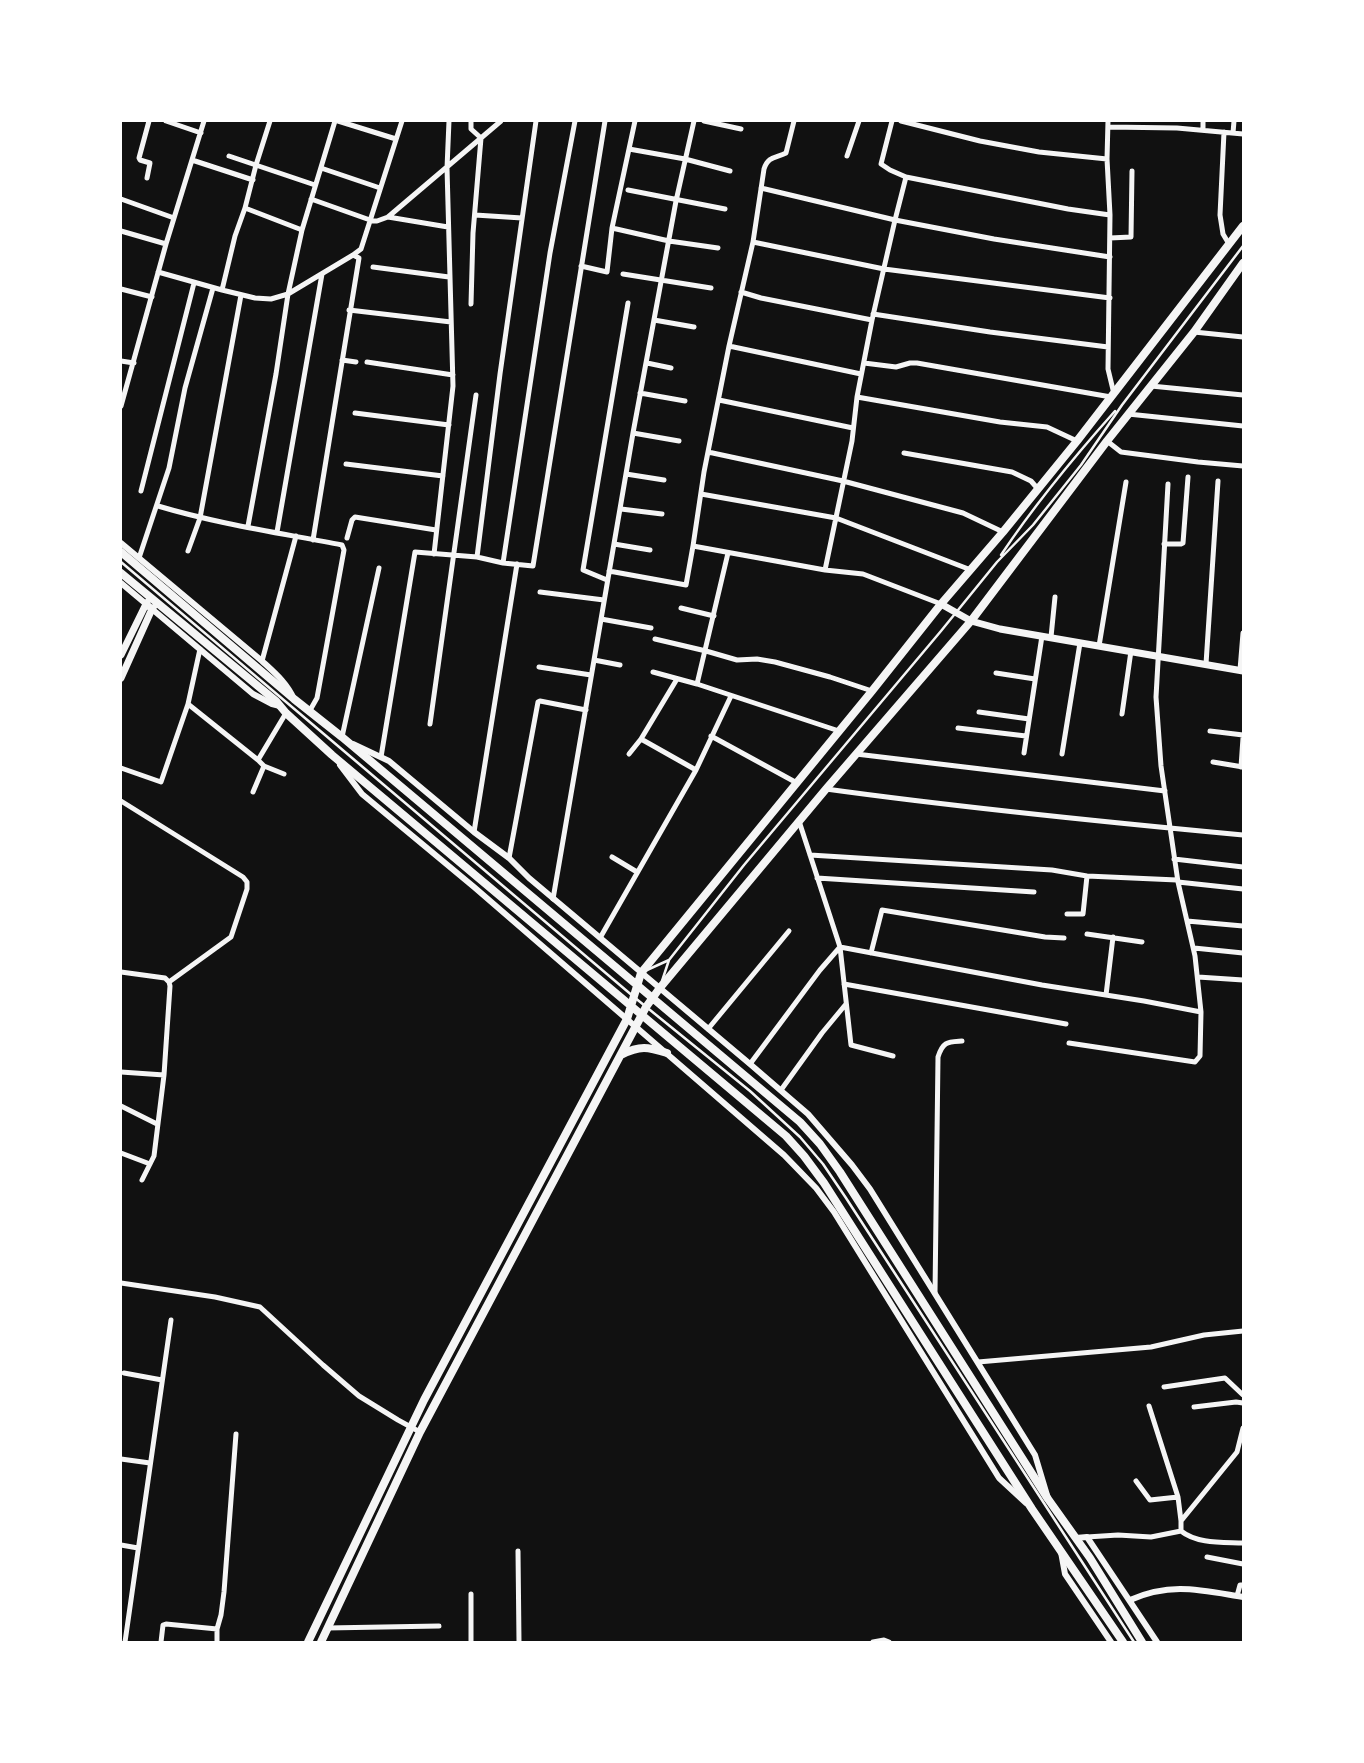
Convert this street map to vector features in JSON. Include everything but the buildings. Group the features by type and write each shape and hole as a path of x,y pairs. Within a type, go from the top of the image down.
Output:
{"main road":[{"path":"308,1642 411,1427 627,1019 641,973 941,604 1003,532 1112,396 1243,226"},
{"path":"320,1642 420,1432 646,1007 799,821 971,620 1128,414 1194,332 1243,263"},
{"path":"121,552 309,712 343,738 800,1122 820,1144 840,1172 1048,1499 1090,1558 1142,1642"},
{"path":"121,573 280,706 332,755 786,1136 824,1183 1032,1509 1123,1642"},
{"path":"121,654 147,602 154,607 121,678"},
{"path":"941,604 971,620 1000,629 1242,671"},
{"path":"136,624 143,628"},
{"path":"621,1055 641,1047 667,1053"},
{"path":"556,1153 566,1158"}],"street":[{"path":"147,178 150,164 139,158 149,121"},
{"path":"166,121 201,133"},
{"path":"121,406 166,244 204,121"},
{"path":"222,290 235,236 270,121"},
{"path":"248,526 276,374 288,294 302,230 336,121 396,139"},
{"path":"158,272 241,295 271,299 288,294 353,255 361,250 402,121"},
{"path":"434,554 453,375 448,227 448,121"},
{"path":"471,304 481,138 472,129 472,121"},
{"path":"311,199 370,220 377,221 388,217 500,121"},
{"path":"477,557 500,374 536,121"},
{"path":"503,563 550,253 575,121"},
{"path":"381,757 415,552 477,557 503,563 533,566 604,121"},
{"path":"581,266 607,272 612,228 635,121"},
{"path":"553,899 640,393 676,201 694,121"},
{"path":"704,121 741,128"},
{"path":"609,571 686,585 708,452 752,242 764,169 768,160 786,152 794,121"},
{"path":"847,156 858,121"},
{"path":"892,121 881,164 906,177 1068,209 1110,215"},
{"path":"901,121 938,132 1039,152 1107,159"},
{"path":"1177,121 1177,128"},
{"path":"1203,121 1203,130"},
{"path":"1233,133 1234,121"},
{"path":"864,363 896,368 910,363 918,363 1112,396 1108,369 1110,215 1107,159 1108,124 1243,134"},
{"path":"1224,132 1220,215 1223,234 1229,244"},
{"path":"629,149 685,159 730,171"},
{"path":"229,156 315,185"},
{"path":"192,160 252,180"},
{"path":"321,168 380,188"},
{"path":"1110,238 1131,237 1132,171"},
{"path":"825,570 844,480 857,397 873,317 894,220 906,177"},
{"path":"761,188 894,220 994,239 1110,257"},
{"path":"628,190 724,209"},
{"path":"121,199 174,218"},
{"path":"245,208 302,230"},
{"path":"475,215 522,218"},
{"path":"388,217 448,227"},
{"path":"612,228 669,241 718,248"},
{"path":"121,231 166,244"},
{"path":"752,242 884,269 1110,298"},
{"path":"314,540 349,310 359,258 353,255"},
{"path":"373,267 449,276"},
{"path":"277,532 322,274"},
{"path":"623,274 711,288"},
{"path":"141,490 194,283"},
{"path":"139,558 158,506 171,460 185,388 213,288"},
{"path":"121,289 152,297"},
{"path":"741,292 761,298 873,317 1108,347"},
{"path":"188,551 200,518 241,295"},
{"path":"607,580 583,570 628,303"},
{"path":"349,310 451,322"},
{"path":"654,320 694,327"},
{"path":"1194,332 1243,337"},
{"path":"729,346 862,374"},
{"path":"342,360 356,362"},
{"path":"121,361 134,363"},
{"path":"367,362 453,375"},
{"path":"647,363 671,368"},
{"path":"1151,386 1243,394"},
{"path":"640,393 685,401"},
{"path":"430,724 476,394"},
{"path":"857,397 1000,422 1047,427 1077,440"},
{"path":"719,400 853,428"},
{"path":"355,413 449,424"},
{"path":"1128,414 1243,426"},
{"path":"633,433 679,441"},
{"path":"1107,442 1121,452 1243,466"},
{"path":"708,452 844,480 963,513 1003,532"},
{"path":"904,452 1012,472 1031,481 1038,488"},
{"path":"346,464 443,476"},
{"path":"626,474 664,480"},
{"path":"1164,544 1183,543 1188,477"},
{"path":"1206,664 1218,481"},
{"path":"1100,646 1126,482"},
{"path":"1069,1043 1195,1062 1200,1056 1201,1012 1198,977 1194,948 1177,881 1165,791 1156,697 1168,484"},
{"path":"701,494 836,518 971,570"},
{"path":"158,506 200,518 342,546 344,550 316,698 309,712"},
{"path":"621,509 662,514"},
{"path":"347,538 352,520 355,518 436,530"},
{"path":"262,661 296,536"},
{"path":"121,543 170,589 262,661 283,680 290,689 294,699"},
{"path":"614,544 650,550"},
{"path":"693,546 825,570 862,574 941,604"},
{"path":"697,684 728,553"},
{"path":"474,832 517,564"},
{"path":"379,568 343,738 389,761 474,832 509,858 553,899 808,1114 870,1189 935,1293 1035,1455 1048,1499"},
{"path":"121,583 147,602"},
{"path":"540,592 604,600"},
{"path":"1051,638 1056,597"},
{"path":"154,607 253,694 280,706"},
{"path":"681,608 714,616"},
{"path":"601,620 651,628"},
{"path":"1242,671 1243,633"},
{"path":"1024,753 1042,636"},
{"path":"655,639 737,660 757,659 776,662 872,691"},
{"path":"1062,754 1080,643"},
{"path":"121,768 161,782 188,704 200,649"},
{"path":"1122,714 1131,651"},
{"path":"594,660 620,665"},
{"path":"539,667 591,675"},
{"path":"653,672 697,684 839,731"},
{"path":"996,673 1035,679"},
{"path":"628,754 642,738 677,679"},
{"path":"600,938 696,770 731,696"},
{"path":"509,858 538,702 586,710"},
{"path":"188,704 264,766 284,774"},
{"path":"258,760 286,712"},
{"path":"979,712 1029,719"},
{"path":"958,728 1026,736"},
{"path":"1210,731 1243,736 1242,767 1213,762"},
{"path":"711,736 797,783"},
{"path":"642,738 696,770"},
{"path":"856,754 1165,791"},
{"path":"332,755 362,794 784,1154 816,1188 834,1212 999,1478 1032,1509"},
{"path":"253,792 264,766"},
{"path":"826,789 925,802 1243,836"},
{"path":"121,802 243,877 247,882 246,896 231,937 169,982"},
{"path":"799,821 840,947 851,1045 893,1056"},
{"path":"810,855 1052,870 1088,876 1177,881 1243,889"},
{"path":"612,857 637,872"},
{"path":"1174,859 1243,866"},
{"path":"1067,914 1083,914 1088,876"},
{"path":"817,878 1034,892"},
{"path":"871,953 882,910 1045,937 1064,938"},
{"path":"1186,921 1243,926"},
{"path":"708,1029 789,931"},
{"path":"1087,934 1142,942"},
{"path":"1106,995 1113,937"},
{"path":"840,947 1042,985 1201,1012"},
{"path":"750,1064 820,970 840,947"},
{"path":"1194,948 1243,953"},
{"path":"121,972 156,976 165,978 169,982 164,1075 154,1156 142,1180"},
{"path":"1198,977 1243,980"},
{"path":"844,984 1066,1024"},
{"path":"781,1090 822,1033 846,1004"},
{"path":"935,1293 938,1057 941,1047 948,1042 962,1041"},
{"path":"121,1072 164,1075"},
{"path":"121,1106 157,1124"},
{"path":"121,1152 150,1164"},
{"path":"121,1282 215,1297 260,1307 360,1396 420,1432"},
{"path":"125,1642 170,1320"},
{"path":"978,1362 1151,1347 1204,1335 1243,1331"},
{"path":"124,1373 162,1380"},
{"path":"1164,1386 1225,1378 1243,1395"},
{"path":"1194,1407 1236,1402 1243,1403"},
{"path":"1149,1406 1178,1497 1181,1531 1185,1535 1208,1542 1243,1543"},
{"path":"1181,1521 1240,1452 1243,1428"},
{"path":"217,1642 217,1629 222,1615 236,1434"},
{"path":"121,1458 150,1464"},
{"path":"1136,1480 1150,1500 1178,1497"},
{"path":"1076,1538 1118,1535 1152,1537 1181,1531"},
{"path":"1087,1536 1156,1642"},
{"path":"121,1545 138,1548"},
{"path":"518,1551 519,1642"},
{"path":"1061,1551 1065,1574 1111,1642"},
{"path":"1207,1557 1243,1564"},
{"path":"1130,1600 1159,1590 1173,1588 1192,1589 1240,1597 1240,1585 1243,1585"},
{"path":"471,1594 471,1642"},
{"path":"161,1642 163,1625 166,1624 217,1629"},
{"path":"327,1628 438,1626"},
{"path":"873,1642 884,1640 889,1642"}],"lane":[{"path":"996,562 1033,525 1081,465 1122,405 1243,246"},
{"path":"659,989 669,960 744,865 956,613 996,562 1026,517 1072,459 1122,405"},
{"path":"121,562 800,1136 823,1164 1134,1642"},
{"path":"641,973 669,960"}]}
